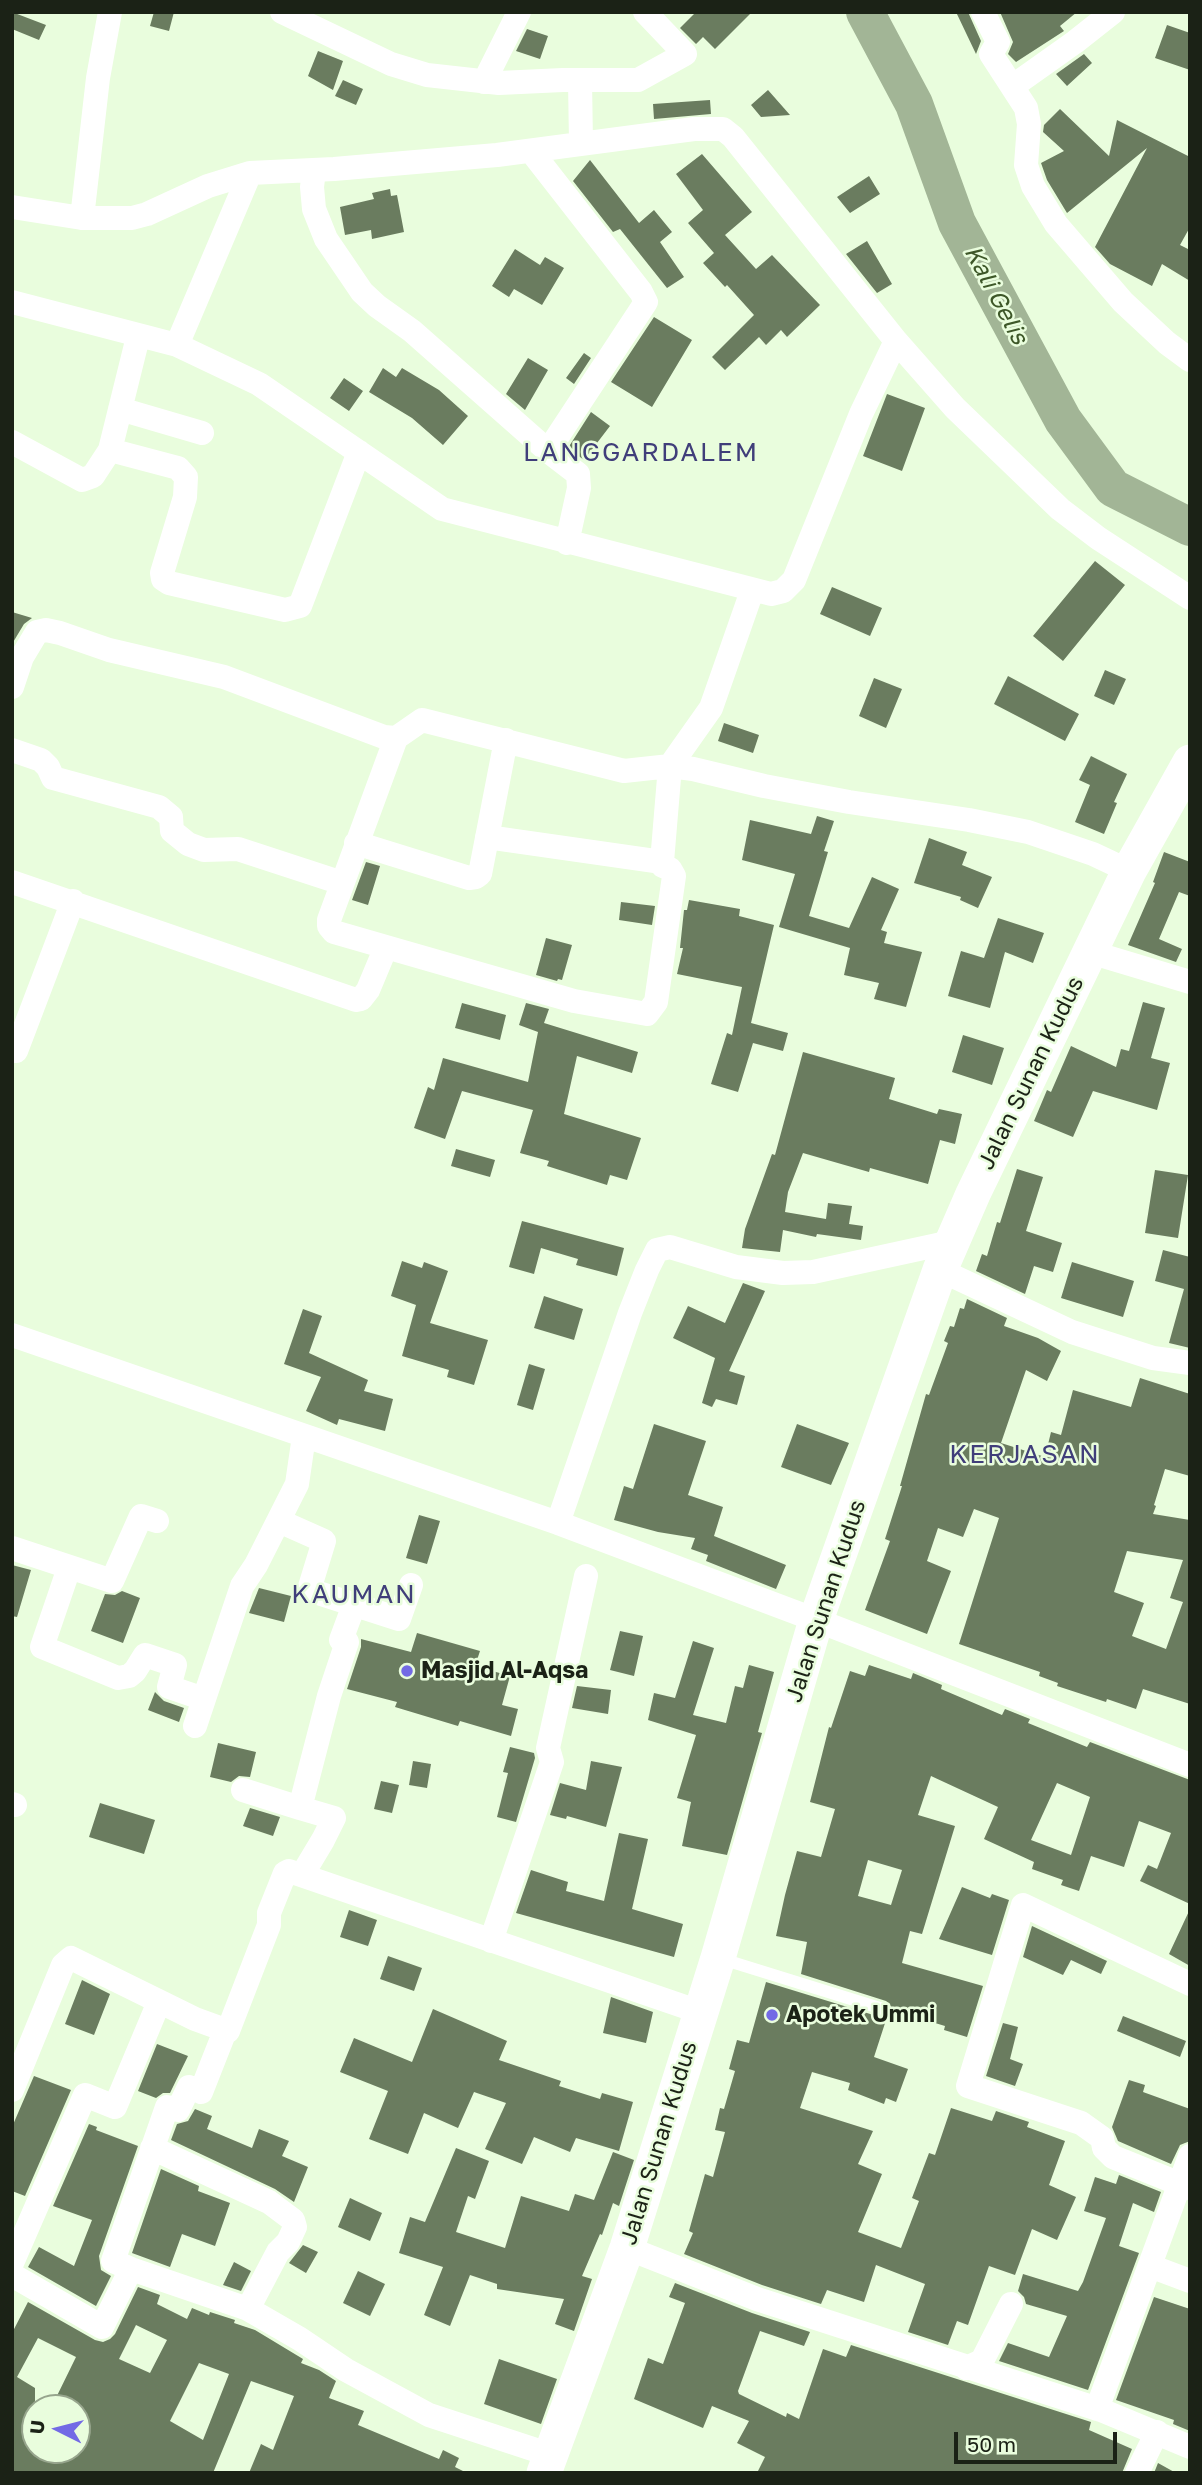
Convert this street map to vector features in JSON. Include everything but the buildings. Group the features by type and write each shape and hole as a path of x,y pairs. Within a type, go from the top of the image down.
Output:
{"main road":[{"name":"Jalan Sunan Kudus","path":"548,2464 627,2248 718,1958 816,1620 945,1256 1129,871 1190,762"}],"street":[{"path":"282,12 391,64 427,75 484,82 638,80 685,54 645,12"},
{"path":"484,82 519,12"},
{"path":"983,12 998,42 992,54 1027,108 1029,124 1026,165 1033,186 1056,224 1123,302 1167,343 1190,360"},
{"path":"1013,86 1114,12"},
{"path":"82,218 98,78 109,13"},
{"path":"580,82 581,142"},
{"path":"12,207 82,218 132,218 147,214 208,186 250,173 531,151 581,142 694,129 723,130 733,137 896,341 955,408 1060,509 1098,538 1190,598"},
{"path":"531,151 646,302 548,451"},
{"path":"314,170 313,198 318,219 326,239 362,292 412,331 548,451 578,474 579,488 567,543"},
{"path":"177,345 250,173"},
{"path":"12,302 177,345 259,384 442,509 771,594 783,591 794,580 861,414 896,341"},
{"path":"12,442 82,481 93,476 110,450 138,337"},
{"path":"120,410 202,433"},
{"path":"110,450 178,468 186,477 185,497 162,573 163,579 169,583 285,610 300,606 359,452"},
{"path":"662,862 670,766 711,708 752,590"},
{"path":"12,687 22,657 37,632 46,630 61,632 109,650 224,677 384,737 397,738"},
{"path":"487,837 662,862 674,876 656,1002 647,1014 574,1001 334,932 330,926 329,920 356,843 397,738 422,720 624,771 670,766 837,800 1028,832 1093,854 1129,871"},
{"path":"356,843 469,878 480,874 506,740"},
{"path":"12,750 41,760 53,778 159,807 172,817 172,831 177,838 204,850 239,849 342,883"},
{"path":"12,882 356,1000 361,999 368,990 386,947"},
{"path":"12,1050 16,1051 72,901"},
{"path":"1090,951 1190,982"},
{"path":"558,1523 630,1312 657,1250 670,1247 736,1267 783,1273 813,1272 945,1256 1072,1332 1153,1358 1190,1363"},
{"path":"12,1335 558,1523 1190,1765"},
{"path":"195,1726 242,1586 297,1484 304,1436"},
{"path":"12,1548 112,1581 141,1516 157,1521"},
{"path":"279,1521 324,1541 309,1590 399,1619 411,1585"},
{"path":"69,1567 42,1647 118,1678 129,1676 135,1671 145,1655 174,1665 169,1687 204,1699"},
{"path":"491,1941 552,1762 548,1748 586,1576"},
{"path":"300,1808 347,1642 341,1640 354,1605"},
{"path":"243,1790 334,1818 302,1875"},
{"path":"548,2464 429,2415 346,2370 248,2309 113,2261 115,2250 167,2106 178,2110 189,2087 201,2092 225,2031 229,2030 269,1925 269,1913 285,1873 289,1871 700,2012"},
{"path":"1184,2186 1112,2157 1104,2148 1102,2138 1081,2123 968,2086 1024,1905 1190,1984"},
{"path":"12,2090 67,1960 75,1959 159,2002 225,2031"},
{"path":"12,2263 85,2095 115,2107 159,2002"},
{"path":"152,2148 269,2203 293,2220 295,2227 288,2242 278,2252 248,2309"},
{"path":"1097,2409 1150,2266 1184,2186 1190,2157"},
{"path":"627,2248 757,2299 1097,2409 1190,2447"},
{"path":"1150,2266 1190,2281"},
{"path":"12,2275 102,2327 131,2269"},
{"path":"966,2368 982,2361 1011,2304"},
{"path":"1137,2473 1157,2432"}],"lane":[{"path":"718,1958 883,2009"}],"waterway":[{"name":"Kali Gelis","path":"865,12 914,104 957,223 1063,420 1113,488 1190,527"}],"place":[{"name":"Masjid Al-Aqsa","path":"407,1671"},
{"name":"Apotek Ummi","path":"772,2015"}],"district":[{"name":"LANGGARDALEM","path":"641,453"},
{"name":"KERJASAN","path":"1025,1455"},
{"name":"KAUMAN","path":"354,1595"}]}
